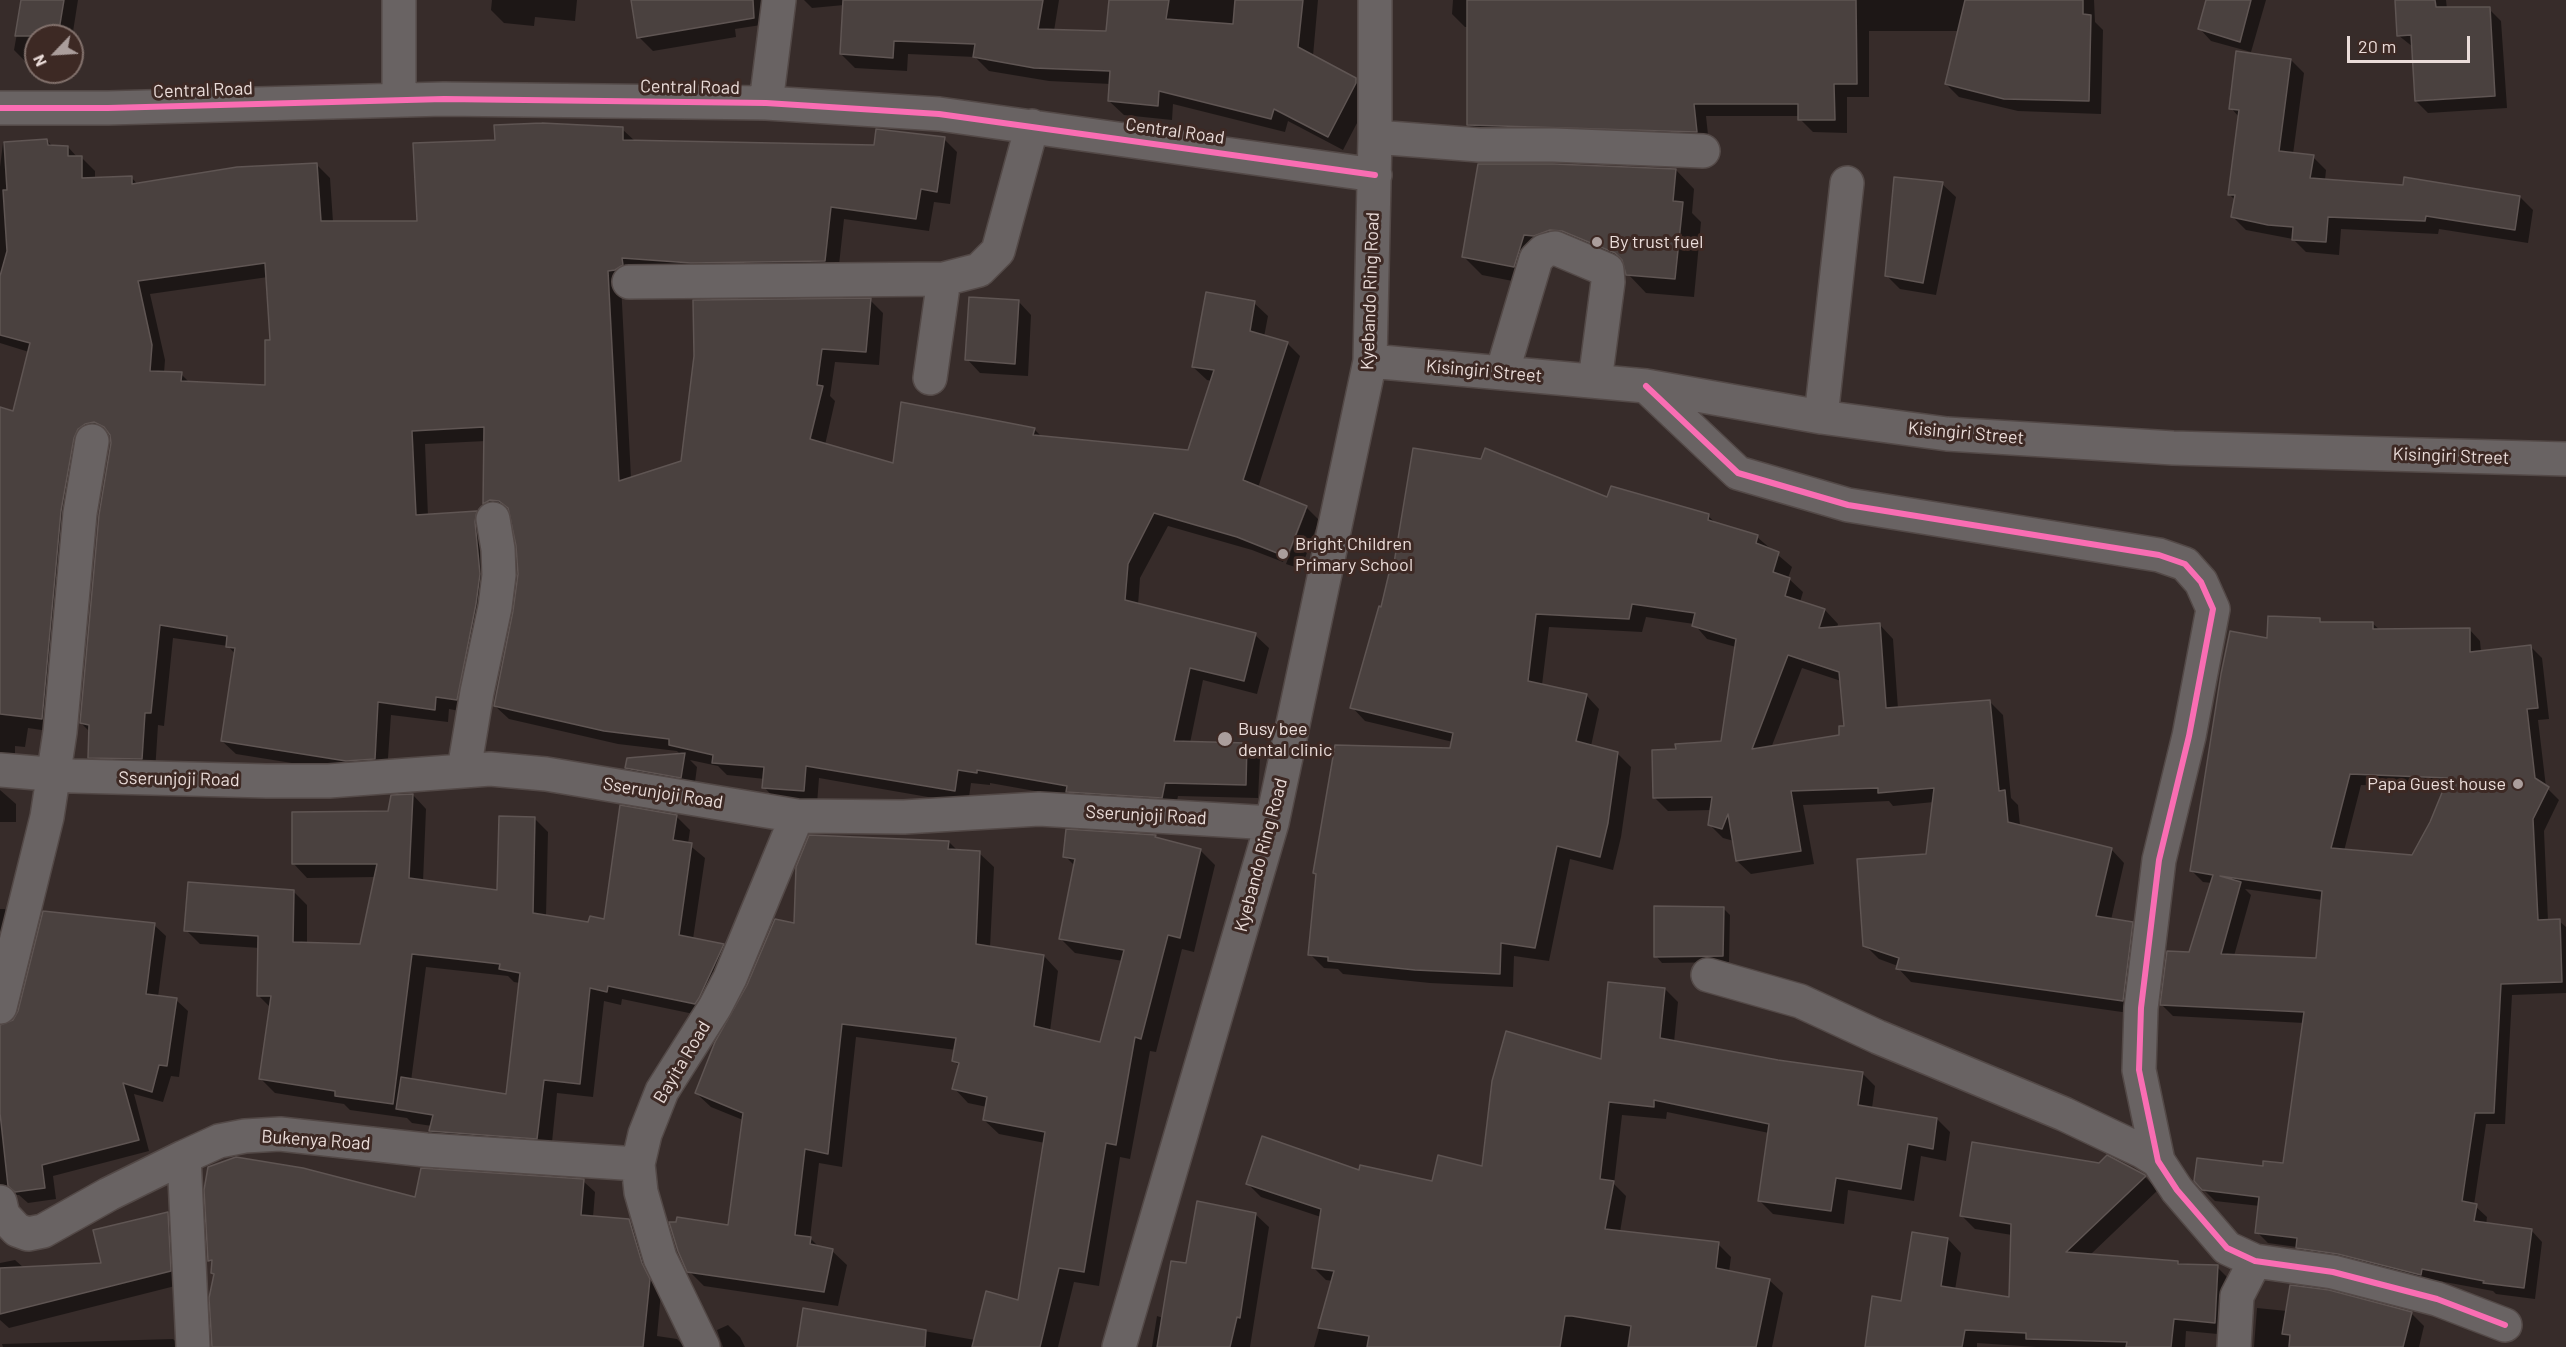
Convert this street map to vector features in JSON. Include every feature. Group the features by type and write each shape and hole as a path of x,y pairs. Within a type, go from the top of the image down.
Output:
{"street":[{"path":"399,0 399,100"},
{"path":"766,103 779,0"},
{"path":"1375,0 1375,175"},
{"name":"Central Road","path":"0,108 108,108 399,100 766,103 939,114 1375,175"},
{"path":"629,282 944,279 979,270 998,251 1032,126"},
{"path":"1375,137 1479,145 1554,145 1703,151"},
{"name":"Kyebando Ring Road","path":"1119,1347 1272,823 1370,361 1375,175"},
{"path":"1821,417 1846,183"},
{"path":"1502,373 1536,260 1544,251 1555,248 1607,270 1608,282 1596,381"},
{"path":"930,378 944,279"},
{"name":"Kisingiri Street","path":"1370,361 1646,386 1821,417 1947,434 2173,448 2564,459"},
{"path":"1646,386 1738,473 1848,505 2159,555 2185,564 2201,582 2213,609 2189,736 2159,861 2140,1008 2139,1070 2158,1161 2177,1190 2228,1248 2256,1261 2333,1272 2437,1299 2505,1325"},
{"path":"0,1007 13,947 39,853 60,732 80,513 92,441"},
{"path":"464,770 477,692 495,608 499,575 493,519"},
{"name":"Sserunjoji Road","path":"0,770 112,778 319,781 464,770 546,774 797,816 904,817 1039,809 1272,823"},
{"name":"Bayita Road","path":"703,1347 660,1258 641,1192 638,1164 645,1134 662,1091 715,1007 730,978 797,816"},
{"path":"1708,975 1800,1001 1878,1037 2064,1114 2158,1161"},
{"name":"Bukenya Road","path":"8,1234 43,1231 109,1194 184,1157 219,1141 245,1136 280,1134 426,1150 638,1164"},
{"path":"184,1157 193,1347"},
{"path":"0,1202 8,1234"},
{"path":"2234,1347 2237,1296 2256,1261"}],"building":[{"path":"21,0 64,0 60,24 24,24 24,36 15,36"},
{"path":"631,0 753,0 754,18 637,38"},
{"path":"843,0 1043,0 1038,29 1106,31 1109,0 1169,0 1166,19 1233,24 1235,0 1303,0 1298,47 1356,78 1356,83 1328,137 1274,109 1271,119 1159,91 1158,106 1108,101 1110,71 1034,68 973,57 975,44 894,41 893,58 840,54"},
{"path":"1467,0 1856,0 1857,84 1834,84 1835,120 1798,120 1798,104 1694,104 1697,132 1467,125"},
{"path":"1965,0 2083,0 2083,14 2091,15 2089,101 2004,99 1945,84"},
{"path":"2206,0 2251,0 2240,42 2198,29"},
{"path":"2395,0 2435,0 2436,7 2490,7 2495,96 2415,101 2411,35 2397,36"},
{"path":"2236,51 2291,59 2279,151 2314,155 2310,178 2403,185 2404,177 2520,196 2515,230 2426,216 2425,221 2328,217 2326,242 2292,240 2293,227 2268,225 2231,217 2235,195 2228,195 2239,110 2229,109"},
{"path":"542,123 623,127 623,140 874,145 876,129 945,137 937,192 921,189 916,219 831,207 825,261 691,263 622,258 623,265 608,271 619,481 681,461 694,356 693,300 871,298 866,352 822,349 817,385 823,386 810,439 893,463 901,402 1035,428 1033,435 1188,450 1214,370 1192,367 1206,292 1255,301 1250,331 1288,342 1243,480 1307,506 1287,557 1237,537 1154,513 1128,564 1125,600 1256,633 1244,681 1190,668 1174,741 1247,743 1246,785 1165,783 1162,798 1066,792 1067,786 977,770 977,773 958,770 955,791 806,766 804,791 762,788 764,767 712,763 713,755 669,745 669,739 604,731 494,706 518,574 516,546 508,508 499,501 490,500 483,504 484,427 412,431 416,515 477,511 475,522 480,574 457,700 436,697 435,710 378,702 375,759 346,761 221,741 235,648 226,647 227,636 160,625 151,713 145,713 142,759 88,758 89,725 80,723 99,515 111,443 110,435 104,427 94,422 78,429 74,438 61,511 42,719 0,714 0,407 13,411 30,343 0,335 0,276 7,251 3,190 7,190 4,142 47,139 48,145 68,146 68,156 82,156 82,178 132,176 132,184 237,167 317,163 321,221 417,221 413,143 495,140 494,125","holes":["265,263 270,340 265,340 265,385 181,381 182,372 150,371 152,345 138,281"]},
{"path":"1478,164 1554,164 1676,169 1673,201 1683,202 1675,279 1626,275 1622,260 1615,253 1562,231 1550,230 1534,236 1524,235 1514,267 1462,257"},
{"path":"1894,177 1943,182 1923,283 1885,276"},
{"path":"969,297 1019,300 1015,364 965,360"},
{"path":"1413,448 1481,459 1485,448 1607,497 1611,486 1709,514 1708,520 1758,535 1756,543 1779,552 1773,572 1790,578 1785,596 1825,609 1819,628 1880,623 1886,708 1990,700 1999,791 2005,790 2008,822 2112,848 2096,916 2133,922 2123,1001 1896,969 1899,958 1863,946 1857,859 1926,854 1934,788 1878,793 1878,788 1791,791 1801,851 1736,861 1728,814 1722,829 1708,825 1712,797 1653,798 1652,750 1676,749 1675,744 1721,741 1736,639 1692,626 1695,613 1632,604 1629,619 1536,614 1528,681 1587,694 1576,741 1618,752 1608,823 1600,857 1557,846 1535,948 1501,943 1500,974 1415,970 1328,961 1328,957 1308,955 1316,874 1313,873 1335,745 1450,748 1453,733 1350,708 1379,606 1381,607 1390,569 1393,569","holes":["1788,655 1839,672 1844,726 1839,726 1839,735 1752,749"]},
{"path":"2268,616 2320,618 2320,622 2373,622 2373,629 2470,628 2470,652 2531,645 2538,708 2527,709 2535,778 2549,787 2533,819 2538,920 2560,919 2562,982 2501,984 2494,1113 2475,1113 2462,1201 2477,1204 2474,1221 2532,1229 2524,1288 2483,1283 2484,1281 2422,1269 2421,1275 2338,1254 2296,1248 2297,1238 2255,1233 2259,1197 2202,1190 2194,1181 2197,1158 2263,1166 2263,1161 2283,1163 2304,1012 2160,1005 2167,951 2189,952 2213,875 2190,871 2221,674 2230,631 2267,638","holes":["2350,774 2448,778 2430,822 2412,855 2331,848","2220,876 2322,891 2316,958 2221,954 2241,882"]},
{"path":"685,753 681,778 625,768 627,758"},
{"path":"413,794 409,878 497,890 499,816 535,817 533,913 588,922 590,916 604,919 620,805 677,815 673,840 692,843 679,935 724,944 699,998 695,1004 608,986 607,992 590,988 580,1084 544,1080 537,1139 429,1131 433,1115 396,1109 401,1077 506,1094 520,973 499,969 500,964 412,954 393,1104 335,1096 335,1091 259,1079 271,996 257,996 258,936 184,931 188,882 294,890 293,942 360,944 377,864 292,864 292,812 388,811 391,795"},
{"path":"1066,829 1156,835 1155,837 1201,849 1180,938 1168,935 1141,1039 1135,1037 1116,1145 1106,1143 1084,1272 1059,1268 1040,1347 972,1347 986,1291 1018,1300 1045,1132 983,1120 987,1097 952,1089 959,1063 952,1061 956,1038 842,1024 828,1154 805,1149 795,1235 811,1237 810,1244 833,1249 824,1292 687,1272 669,1222 676,1222 677,1217 728,1225 743,1113 695,1093 715,1042 747,985 775,919 794,923 796,867 809,835 949,841 948,849 980,851 976,944 1044,955 1034,1026 1100,1042 1124,950 1059,939 1075,859 1063,857"},
{"path":"1654,906 1724,907 1723,956 1654,957"},
{"path":"43,911 155,923 146,994 177,998 167,1066 159,1065 152,1092 123,1083 139,1140 42,1165 45,1188 15,1192 8,1186 0,1113 0,1025 13,1020 18,1011"},
{"path":"1608,982 1665,988 1660,1038 1778,1060 1863,1072 1858,1105 1937,1118 1933,1149 1908,1144 1901,1189 1836,1178 1831,1211 1758,1201 1769,1124 1654,1100 1654,1107 1609,1102 1600,1179 1614,1181 1605,1229 1719,1242 1716,1268 1770,1279 1756,1347 1628,1347 1631,1326 1572,1316 1565,1316 1560,1347 1367,1347 1369,1336 1318,1328 1334,1271 1312,1268 1321,1209 1246,1184 1262,1136 1359,1170 1360,1165 1432,1181 1438,1155 1482,1166 1492,1081 1506,1031 1601,1059"},
{"path":"1972,1142 2099,1163 2107,1155 2145,1175 2066,1252 2178,1261 2178,1264 2218,1265 2215,1323 2174,1319 2171,1347 2126,1347 2127,1342 2026,1339 2026,1333 1965,1330 1962,1347 1865,1347 1872,1296 1901,1301 1912,1232 1948,1238 1941,1286 2009,1297 2011,1224 1960,1216"},
{"path":"236,1157 303,1168 415,1197 421,1168 584,1179 581,1215 629,1219 642,1263 650,1279 643,1347 212,1347 209,1298 214,1274 211,1273 212,1260 208,1261 204,1190 208,1167"},
{"path":"1197,1201 1256,1213 1240,1318 1237,1317 1230,1347 1157,1347 1171,1261 1186,1263"},
{"path":"168,1212 171,1271 0,1314 0,1268 101,1263 93,1230"},
{"path":"2290,1285 2329,1290 2412,1312 2403,1347 2289,1347 2290,1335 2282,1334"},
{"path":"803,1308 926,1330 925,1347 797,1347"}],"cycle path":[{"path":"0,108 108,108 444,99 766,103 939,114 1375,175"},
{"path":"1646,386 1738,473 1848,505 2159,555 2185,564 2201,582 2213,609 2189,736 2159,860 2141,1008 2139,1070 2158,1161 2177,1190 2227,1248 2255,1261 2333,1272 2437,1299 2505,1325"}],"place":[{"name":"By trust fuel","path":"1597,242"},
{"name":"Bright Children Primary School","path":"1283,554"},
{"name":"Busy bee dental clinic","path":"1225,739"},
{"name":"Papa Guest house","path":"2518,784"}]}
